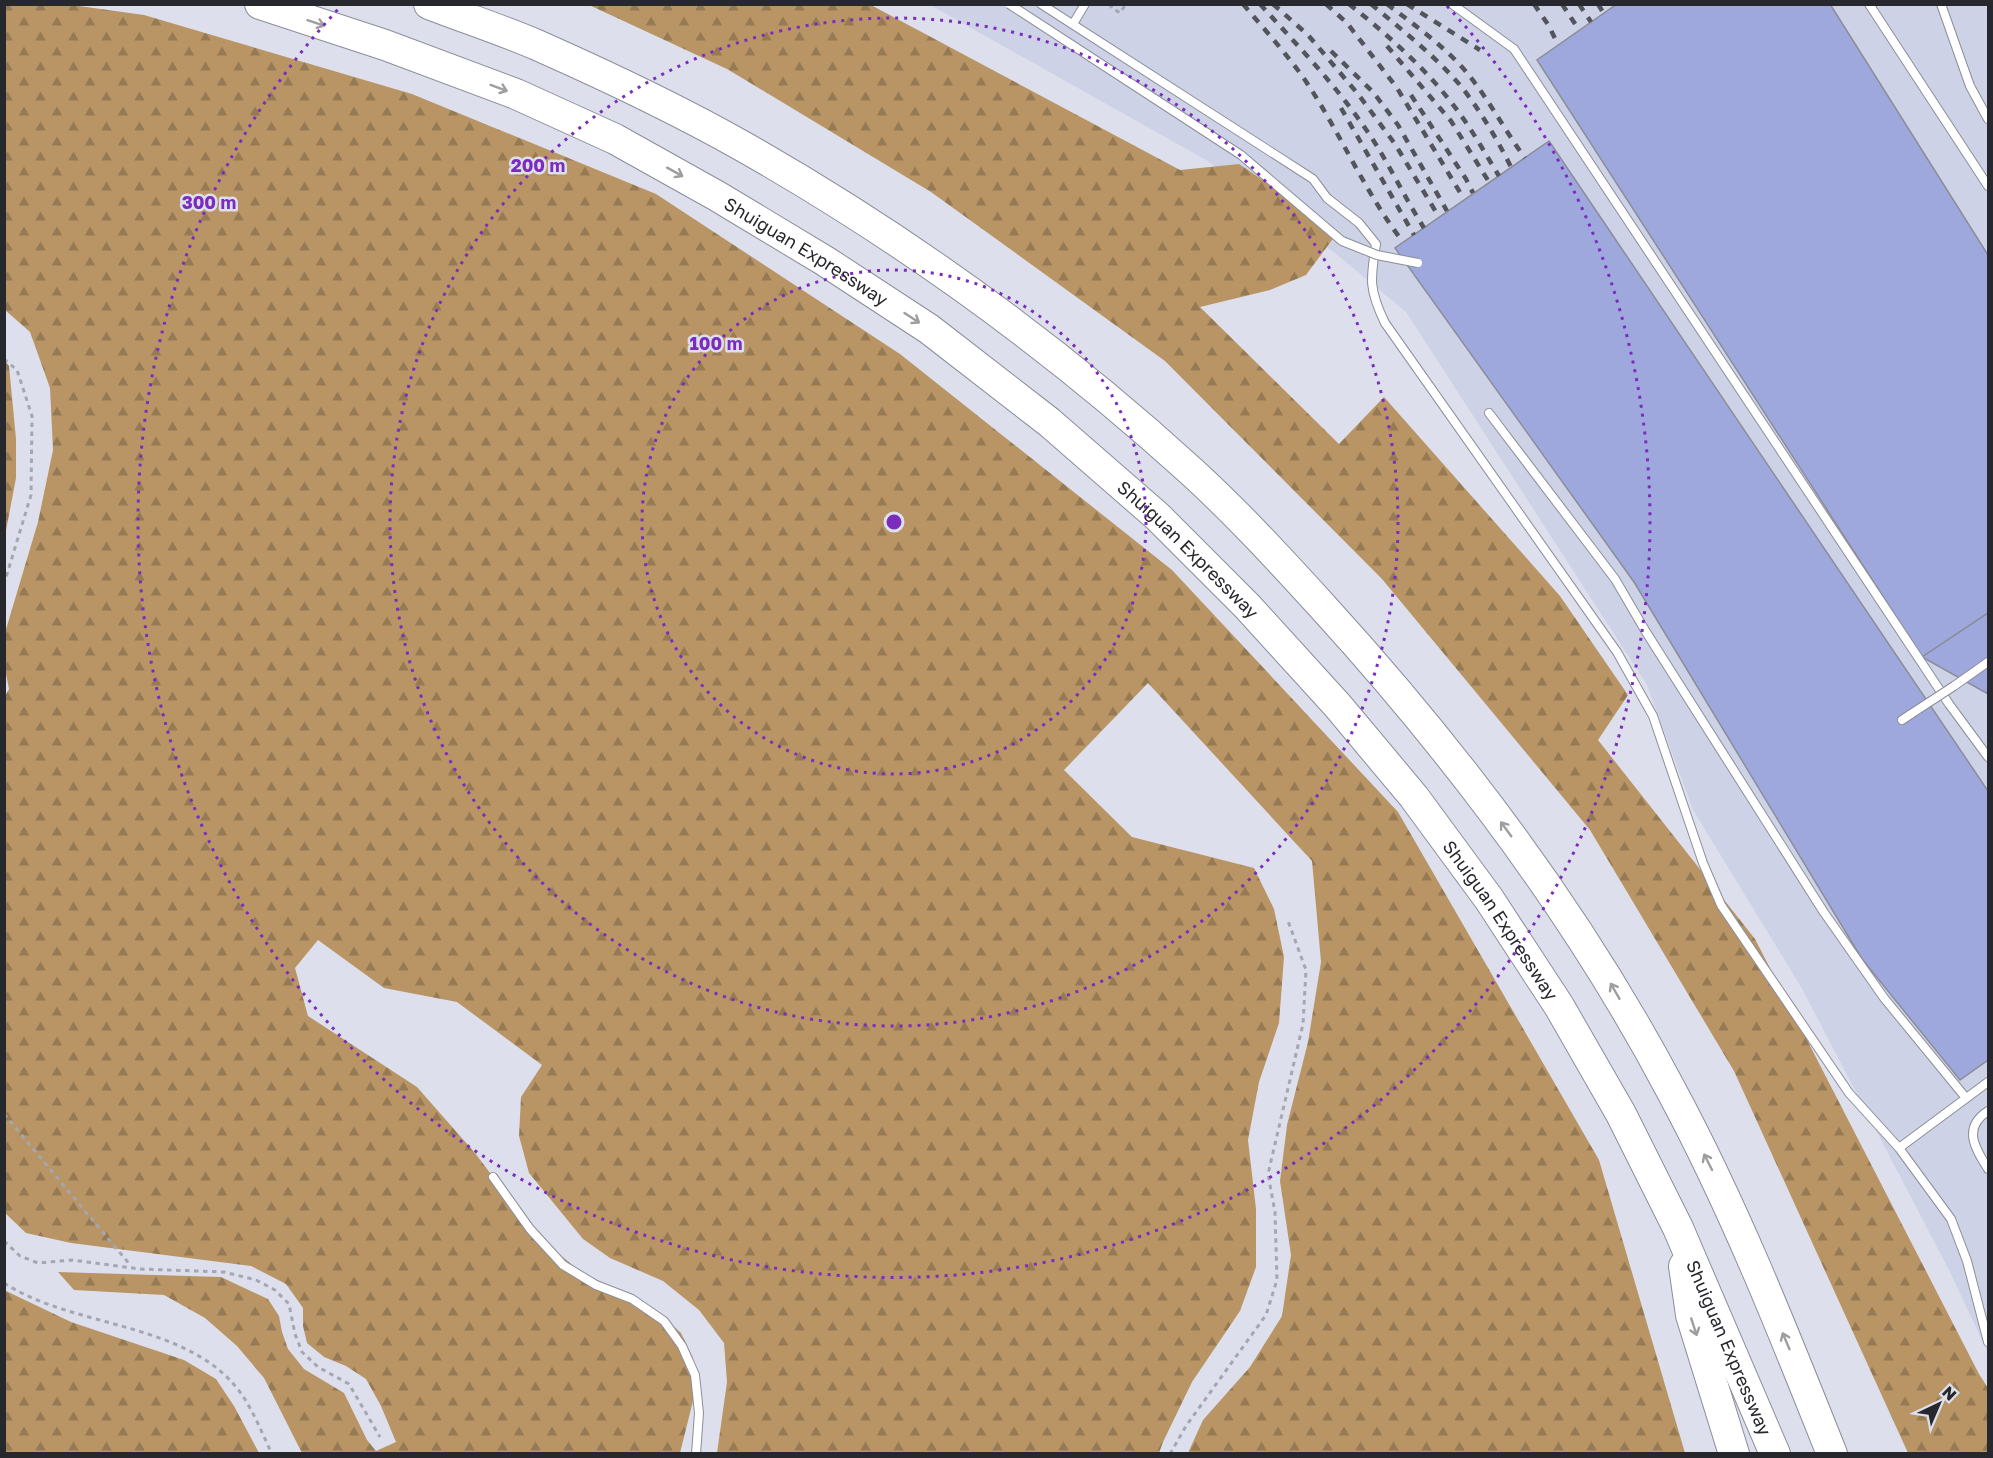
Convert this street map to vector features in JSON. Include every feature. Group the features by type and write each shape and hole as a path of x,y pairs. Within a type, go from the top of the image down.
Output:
{"highway":[{"name":"Shuiguan Expressway","path":"260,4 385,45 516,94 615,139 717,196 825,261 929,329 1067,438 1157,516 1247,606 1338,706 1414,797 1489,899 1559,1006 1620,1114 1678,1228 1775,1454"},
{"path":"429,4 534,44 636,92 742,146 856,215 959,285 1083,378 1194,474 1288,569 1380,670 1459,765 1535,868 1606,975 1671,1089 1728,1203 1832,1454"},
{"path":"1678,1228 1691,1315 1734,1454"},
{"path":"1799,1372 1848,1454"}],"lane":[{"path":"1009,4 1241,155 1342,241 1377,255 1418,263"},
{"path":"1041,4 1313,179 1327,198 1359,223 1376,244 1371,273 1374,298 1385,323 1617,652 1653,716 1703,863 1722,905 1849,1093 1899,1148 1952,1219 1967,1261 1989,1342"},
{"path":"1073,24 1085,4"},
{"path":"1452,4 1514,49 1949,704 1989,757"},
{"path":"1869,4 1989,186"},
{"path":"1941,4 1970,86 1989,119"},
{"path":"1489,413 1615,579 1823,911 1884,998 1966,1098"},
{"path":"1902,720 1989,662"},
{"path":"1899,1148 1989,1082"},
{"path":"1989,1111 1981,1116 1973,1127 1974,1146 1989,1169"},
{"path":"493,1177 530,1229 563,1265 596,1285 632,1299 664,1321 682,1346 695,1375 699,1413 696,1454"}],"path":[{"path":"1113,4 1111,7 1120,13 1126,4"},
{"path":"4,359 17,370 32,416 31,495 4,584"},
{"path":"1170,1454 1186,1426 1266,1315 1277,1280 1275,1212 1268,1174 1303,1024 1306,970 1287,921"},
{"path":"4,1114 132,1268"},
{"path":"4,1241 20,1256 38,1263 72,1260 132,1268 224,1272 256,1280 275,1290 289,1304 295,1334 302,1352 318,1367 349,1384 380,1437"},
{"path":"4,1283 18,1292 55,1307 173,1343 206,1360 240,1393 272,1454"}],"shaded area":[{"path":"930,5 1988,5 1988,1353 1949,1270 1801,987 1693,810 1647,685 1406,312 1336,254 1206,160"}],"green space":[{"path":"5,5 72,5 144,15 412,94 656,194 900,354 1172,570 1398,812 1599,1160 1685,1453 1188,1453 1203,1420 1250,1367 1282,1316 1291,1255 1280,1181 1287,1125 1308,1042 1321,962 1312,861 1148,683 1064,770 1132,837 1254,868 1274,909 1284,957 1279,1023 1259,1082 1248,1140 1256,1209 1256,1267 1240,1311 1192,1382 1159,1453 717,1453 727,1382 724,1343 699,1310 663,1281 610,1258 583,1239 529,1173 519,1136 521,1097 542,1065 457,1002 384,988 318,940 295,968 308,1016 417,1087 475,1153 539,1238 580,1271 657,1311 681,1333 693,1358 694,1397 680,1453 302,1453 264,1378 237,1346 205,1318 164,1295 74,1290 58,1272 221,1277 268,1299 279,1316 288,1349 304,1369 344,1393 367,1440 376,1451 396,1442 381,1406 366,1379 346,1366 324,1357 307,1343 303,1326 303,1308 286,1284 251,1266 71,1243 26,1233 5,1213 4,698 9,689 5,669 4,636 38,522 53,450 50,388 30,332 5,310"},
{"path":"589,5 871,5 1180,170 1239,164 1292,200 1335,236 1306,275 1270,290 1200,307 1339,444 1384,397 1560,596 1628,695 1598,740 1755,939 1988,1388 1988,1453 1908,1453 1734,1071 1590,830 1382,579 1165,361 931,192 727,69"},
{"path":"5,361 9,366 16,439 16,478 5,536"},
{"path":"4,1290 71,1322 184,1360 216,1379 234,1406 259,1453 5,1453"}],"building":[{"path":"1617,4 1830,4 1988,255 1988,613 1922,657 1537,60"},
{"path":"1549,141 1988,791 1988,1060 1960,1080 1862,959 1634,582 1395,248"},
{"path":"1988,613 1988,694 1922,657"}],"railway":[{"path":"1243,4 1305,80 1376,202 1403,242"},
{"path":"1260,4 1353,111 1381,152 1424,228"},
{"path":"1273,4 1308,35 1358,94 1395,144 1439,217"},
{"path":"1326,4 1347,23 1397,88 1464,199"},
{"path":"1349,4 1394,42 1436,84 1465,121 1499,176"},
{"path":"1371,4 1429,53 1460,85 1488,125 1511,167"},
{"path":"1387,4 1454,58 1479,88 1525,158"},
{"path":"1407,4 1480,50"},
{"path":"1534,4 1549,26 1558,45"},
{"path":"1562,4 1579,30"},
{"path":"1579,4 1591,22"},
{"path":"1598,4 1604,14"},
{"path":"1387,46 1451,121 1489,182"},
{"path":"1331,51 1373,92 1398,125 1447,211"},
{"path":"1411,95 1473,193"},
{"path":"1341,108 1414,235"}]}
